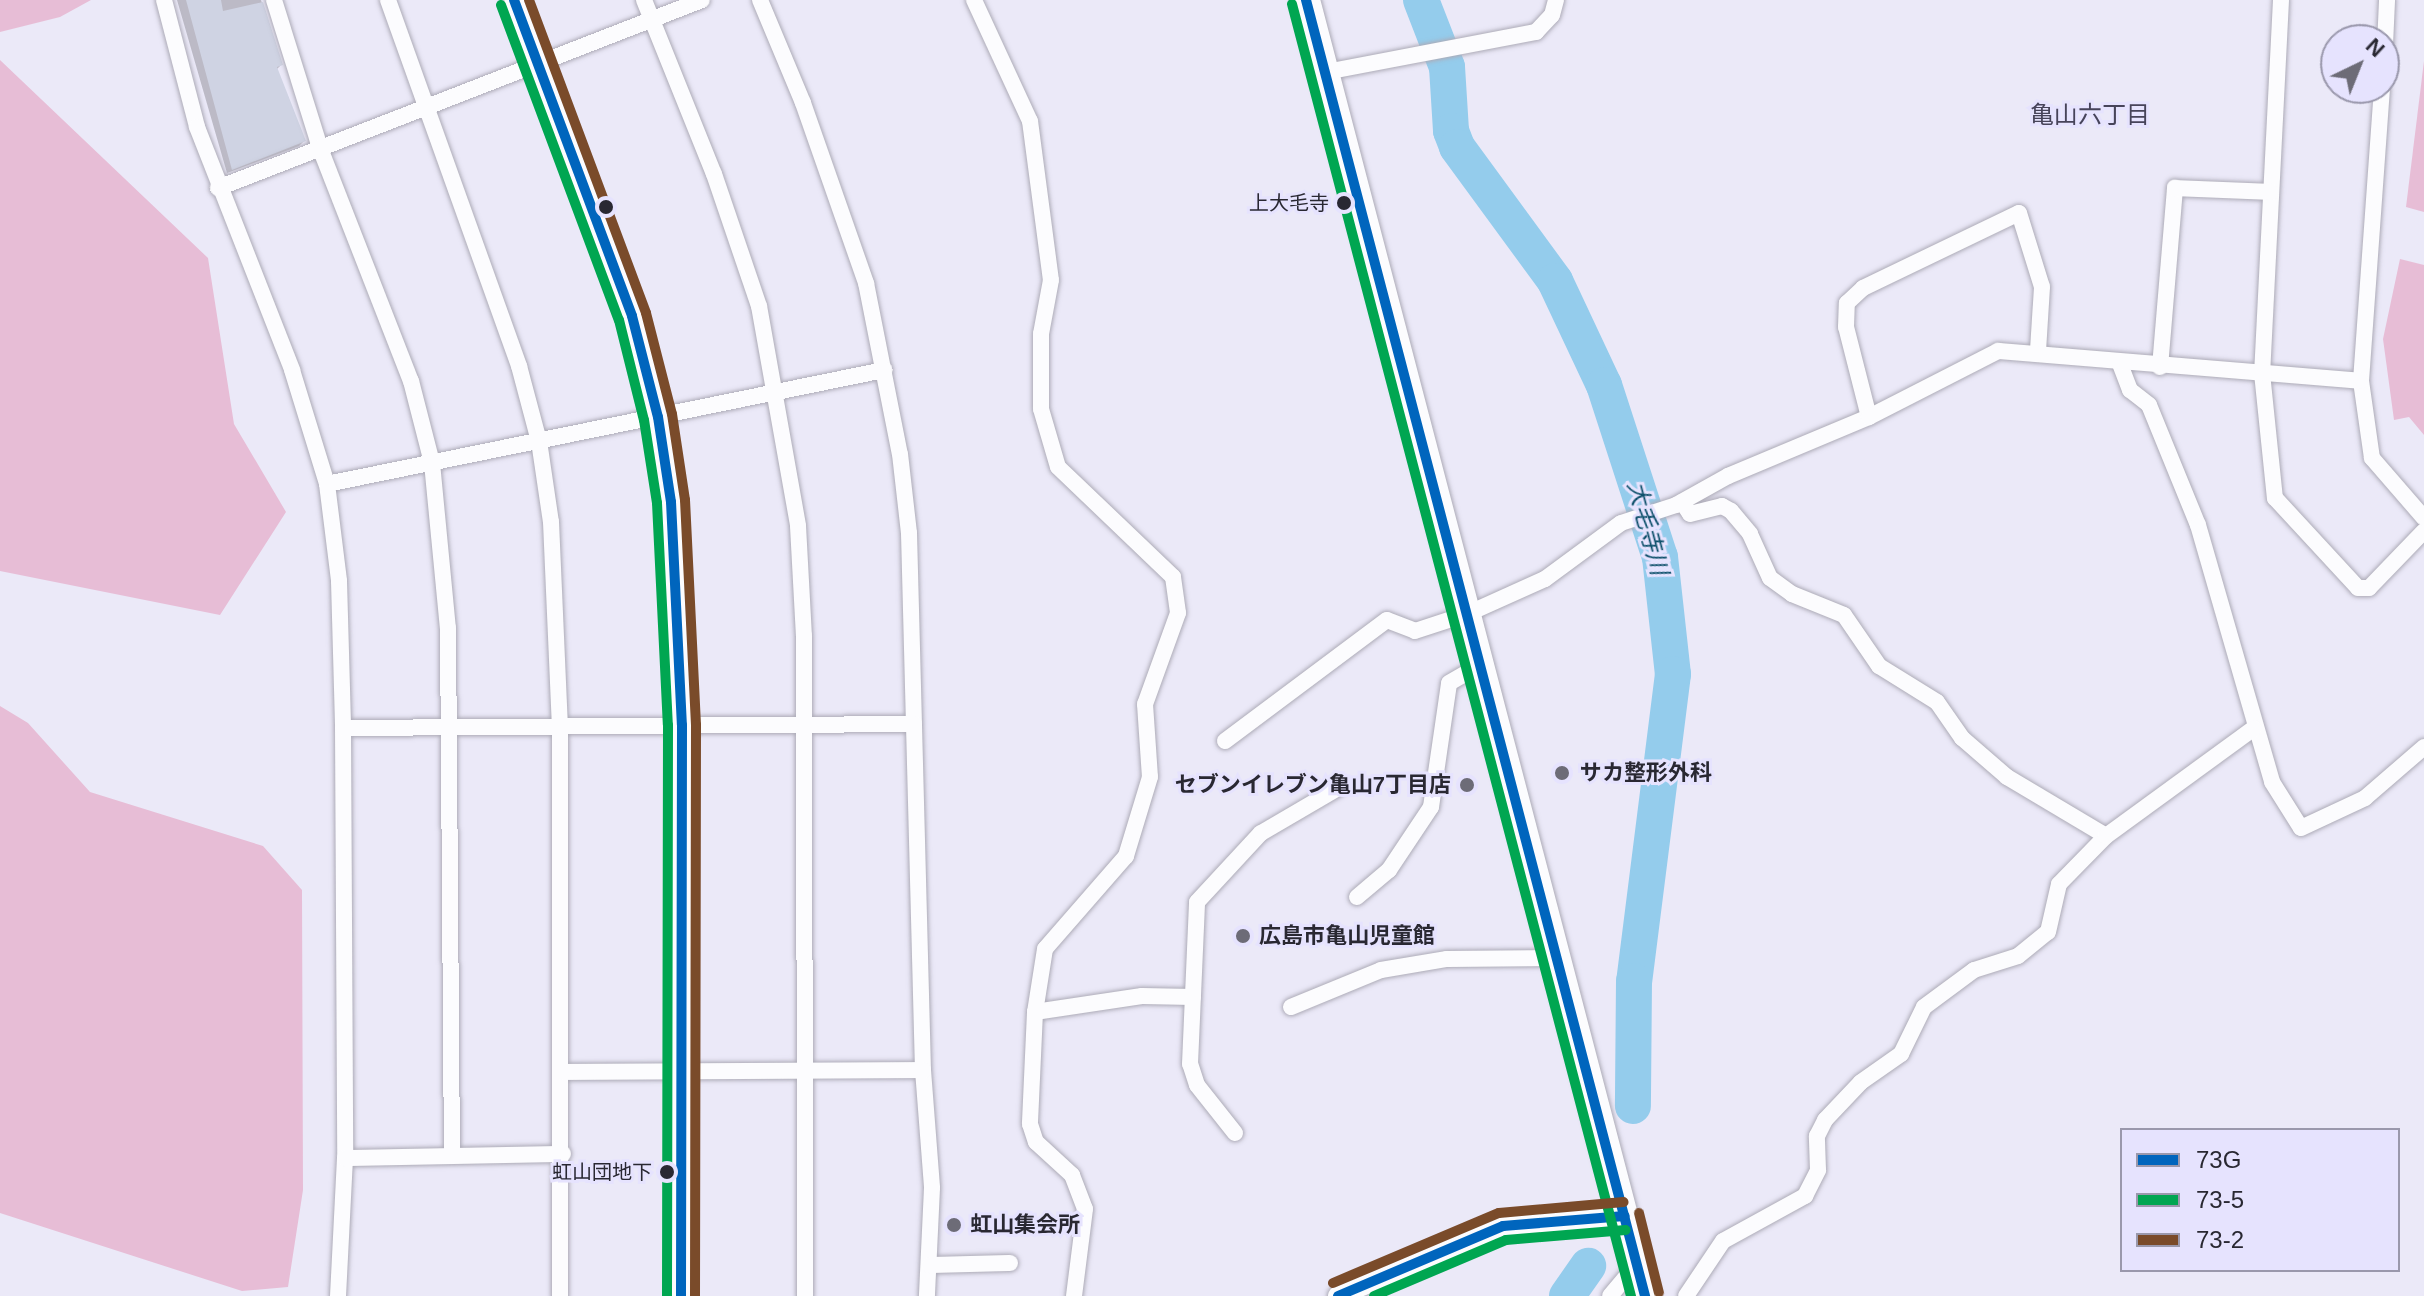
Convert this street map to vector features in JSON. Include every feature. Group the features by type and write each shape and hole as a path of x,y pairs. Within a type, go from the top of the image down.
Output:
{"highway":[{"path":"1306,0 1625,1216 1634,1267 1645,1296"}],"street":[{"path":"164,0 218,188 292,370 327,484 339,581 343,728 345,1158 338,1296"},
{"path":"274,0 320,148 411,381 432,463 443,538 449,727 452,1155"},
{"path":"388,0 423,109 488,268 539,441 551,522 560,726 563,1072 560,1296"},
{"path":"514,0 536,64 599,216 632,316 658,417 679,591 683,1071 681,1296"},
{"path":"644,0 714,174 759,306 778,392 798,526 803,725 805,1296"},
{"path":"218,188 702,0"},
{"path":"760,0 839,198 866,283 884,370 909,533 923,1070 932,1188 927,1296"},
{"path":"974,0 1030,121 1051,280 1041,334 1041,409 1058,467 1173,577 1178,613 1145,704 1150,777 1126,856 1045,949 1035,1012 1030,1124 1036,1142 1072,1175 1085,1209 1074,1296"},
{"path":"1326,72 1473,47 1536,32 1552,15 1556,0"},
{"path":"2281,0 2262,373 2275,498 2358,588 2369,588 2424,531"},
{"path":"2386,24 2387,0"},
{"path":"2381,104 2361,381 2372,458 2424,518"},
{"path":"2160,367 2175,188 2271,192"},
{"path":"1869,417 1846,327 1847,303 1863,288 2019,213 2042,287 2038,351"},
{"path":"1225,741 1387,620 1415,631 1467,614 1545,579 1621,523 1679,503 1728,476 1869,417 1998,351 2038,351 2120,364 2361,381"},
{"path":"2120,364 2130,390 2149,405 2198,525 2272,782 2301,828 2365,798 2424,747"},
{"path":"327,484 884,370"},
{"path":"1679,503 1690,514 1722,506 1731,511 1750,534 1770,578 1792,594 1844,615 1879,666 1937,702 1962,738 2007,777 2106,836"},
{"path":"1357,897 1389,870 1431,807 1449,683 1479,666"},
{"path":"343,728 914,724"},
{"path":"1686,1296 1723,1241 1805,1196 1818,1170 1817,1136 1825,1120 1861,1082 1901,1054 1924,1007 1974,970 2018,956 2048,932 2059,884 2106,836 2254,728"},
{"path":"1235,1133 1197,1085 1190,1064 1197,902 1261,833 1338,788"},
{"path":"1291,1007 1381,970 1447,959 1557,958"},
{"path":"1035,1012 1142,996 1193,997"},
{"path":"563,1072 806,1068 923,1070"},
{"path":"345,1158 563,1154"},
{"path":"1338,1296 1503,1226 1625,1216"},
{"path":"930,1265 1010,1263"},
{"path":"1610,1296 1634,1267"}],"shaded area":[{"path":"0,0 91,0 60,17 0,32"},
{"path":"0,60 208,258 234,424 286,512 220,615 0,571"},
{"path":"2424,61 2424,212 2406,207"},
{"path":"2400,259 2424,265 2424,435 2409,417 2394,420 2383,339"},
{"path":"0,706 28,723 90,792 263,846 302,890 303,1190 288,1287 242,1291 0,1213"}],"building":[{"path":"186,0 221,0 223,11 263,2 283,65 277,67 306,141 232,170"}],"waterway":[{"name":"大毛寺川","path":"1421,0 1447,67 1451,131 1457,147 1555,281 1604,385 1660,557 1673,674 1634,981 1633,1106"},
{"name":"大毛寺川","path":"1567,1296 1588,1266"}],"transit line":[{"name":"73G","path":"514,0 632,316 658,417 671,502 682,725 681,1296"},
{"name":"73-2","path":"529,0 646,313 672,414 685,500 696,725 695,1296"},
{"name":"73G","path":"1306,0 1645,1296"},
{"name":"73-5","path":"1292,4 1631,1296"},
{"name":"73-5","path":"501,5 619,320 644,420 657,503 668,725 667,1296"},
{"name":"73-2","path":"1333,1283 1499,1213 1624,1202"},
{"name":"73-2","path":"1639,1213 1659,1293"},
{"name":"73G","path":"1338,1296 1503,1226 1625,1216"},
{"name":"73-5","path":"1374,1296 1506,1240 1626,1230"}],"place":[{"name":"上大毛寺","path":"1344,203"},
{"name":"サカ整形外科","path":"1562,773"},
{"name":"セブンイレブン亀山7丁目店","path":"1467,785"},
{"name":"広島市亀山児童館","path":"1243,936"},
{"name":"虹山団地下","path":"667,1172"},
{"name":"虹山集会所","path":"954,1225"}],"district":[{"name":"亀山六丁目","path":"2090,115"}]}
